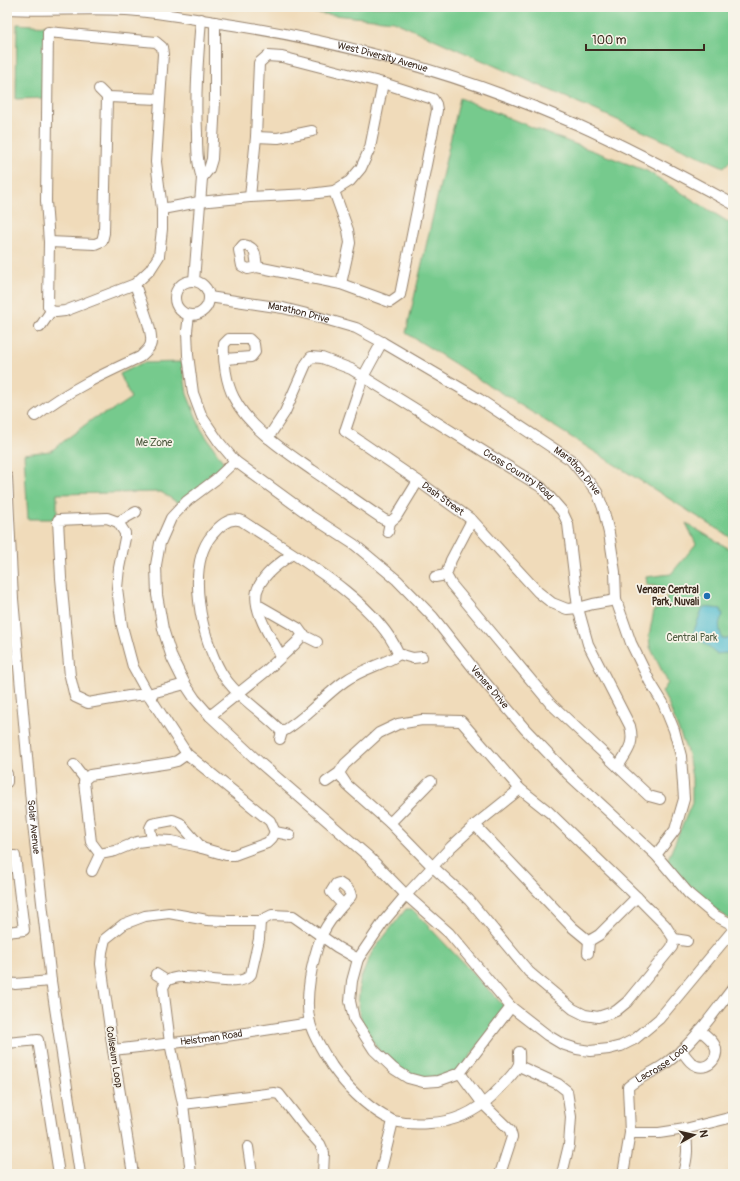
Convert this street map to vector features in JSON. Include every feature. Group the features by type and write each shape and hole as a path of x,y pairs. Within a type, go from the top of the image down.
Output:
{"street":[{"name":"West Diversity Avenue","path":"7,9 126,10 201,19 348,47 417,66 496,93 576,124 646,157 733,204"},
{"path":"194,281 202,178 197,156 196,101 201,19"},
{"path":"202,178 209,169 212,159 215,101 215,22"},
{"path":"48,32 156,42 162,47 163,54 156,162 162,209 162,229 159,256 150,270 135,284 65,311 52,311 48,306 49,242 46,201 48,32"},
{"path":"250,197 256,137 260,63 267,56 282,57 383,83 433,99 436,104 437,110 400,295 390,302 341,284 257,267"},
{"path":"162,209 199,202 334,191 350,181 361,168 370,148 383,83"},
{"path":"99,89 107,97 160,100"},
{"path":"49,242 95,244 102,240 104,234 107,97"},
{"path":"256,137 278,138 312,131"},
{"path":"334,191 348,230 350,243 341,284"},
{"path":"189,281 194,281 204,286 209,297 207,307 204,311 194,315 189,315 179,310 176,305 175,295 180,286 189,281"},
{"path":"35,416 81,385 140,357 152,344 151,333 135,284"},
{"name":"Marathon Drive","path":"209,297 283,308 356,328 479,399 571,460 597,492 603,508 609,533 615,572 616,600 631,644 650,682 663,703 674,730 681,756 684,800 675,830 656,855"},
{"path":"40,327 52,311"},
{"name":"Venare Drive","path":"189,315 187,331 188,355 193,393 202,417 219,442 235,461 309,515 355,545 397,580 433,617 478,674 525,729 568,774 656,855 689,894 714,915 733,926"},
{"name":"Dash Street","path":"382,342 363,377 340,431 418,481 472,520 538,592 552,603 567,609 616,600"},
{"name":"Cross Country Road","path":"268,438 284,412 306,364 311,357 322,358 351,369 540,487 562,511 569,531 578,608 588,644 630,726 632,742 618,767"},
{"path":"224,359 228,380 234,398 246,414 268,438 383,519 390,522"},
{"path":"235,461 215,480 187,501 171,518 160,543 156,565 157,595 163,629 172,658 185,684 195,699 210,716 259,762 369,857 406,895 449,933 511,1007 547,1035 562,1044 577,1049 590,1051 621,1046 635,1039 659,1019 733,930"},
{"name":"Solar Avenue","path":"7,477 10,599 32,817 51,981 80,1174"},
{"path":"388,532 390,522 396,517 418,481"},
{"path":"118,522 136,512"},
{"path":"185,684 148,694 88,703 75,697 70,676 61,578 58,520 108,518 118,522 125,533 125,538 118,568 117,588 122,626 132,667 148,694 187,754 270,821 275,832"},
{"path":"399,654 346,681 310,713 281,735 272,722 238,693 222,672 211,650 204,630 198,589 199,569 203,550 212,535 228,520 236,518 292,554 348,593 378,622 394,644 399,654 414,658 422,657"},
{"path":"472,520 451,560 446,575 451,584 550,703 649,796 660,799"},
{"path":"281,656 264,626 260,616 256,595 258,587 266,576 278,564 292,554"},
{"path":"435,577 446,575"},
{"path":"258,605 298,628 303,635 317,642"},
{"path":"210,716 259,678 303,635"},
{"path":"326,782 339,772 345,764 379,733 398,724 422,720 461,721 520,789 549,812 665,925 674,939 672,947 627,1002 616,1011 598,1017 573,1009 529,972 469,900 433,867 390,823 347,785 339,772"},
{"path":"85,779 90,775 169,764 177,761 187,754"},
{"path":"74,765 85,779 84,782 91,842 100,854"},
{"path":"7,774 7,782"},
{"path":"390,823 431,781"},
{"path":"511,1007 460,1073 438,1081 422,1082 408,1078 394,1070 374,1050 354,1019 350,1001 352,981 358,959 384,920 451,847 475,825 520,789"},
{"path":"152,840 150,828 152,824 173,820 180,823 202,848"},
{"path":"475,825 572,927 589,941"},
{"path":"275,832 290,835"},
{"path":"100,854 115,851 137,842 152,840 171,841 226,855 234,855 267,843 275,832"},
{"path":"92,871 100,854"},
{"path":"7,856 15,856 24,930 7,932"},
{"path":"589,941 599,935 637,897"},
{"path":"343,905 333,917 322,937 311,974 308,995 310,1023 324,1053 341,1079 356,1096 372,1109 394,1121 416,1124 442,1123 461,1118 473,1112 483,1104 519,1066 519,1052"},
{"name":"Coliseum Loop","path":"133,1174 112,1050 101,964 105,939 124,924 145,916 169,913 221,921 260,921"},
{"path":"156,974 166,981 181,978 222,981 245,980 249,978 259,939 260,921 272,915 293,916 337,947 358,959"},
{"path":"674,939 687,941"},
{"path":"588,953 589,941"},
{"path":"10,985 51,981"},
{"path":"166,981 163,987 170,1043 183,1104 191,1174"},
{"name":"Lacrosse Loop","path":"623,1174 630,1133 628,1087 664,1065 681,1050 700,1030 733,988"},
{"name":"Heistman Road","path":"112,1050 265,1031 310,1023"},
{"path":"681,1050 690,1062 698,1066 706,1066 713,1062 716,1054 715,1045 700,1030"},
{"path":"7,1043 38,1040 59,1174"},
{"path":"519,1066 562,1086 567,1091 571,1117 569,1144 562,1174"},
{"path":"460,1073 483,1104 510,1130 512,1137 500,1174"},
{"path":"183,1104 279,1094 320,1144 324,1153 323,1174"},
{"path":"630,1133 659,1133 685,1129 733,1117"},
{"path":"380,1174 394,1121"},
{"path":"684,1174 688,1157 685,1129"},
{"path":"248,1147 252,1174"}],"green space":[{"path":"256,7 733,7 733,158 724,167 393,21"},
{"path":"17,24 48,26 47,98 16,99"},
{"path":"460,98 556,137 647,171 733,225 733,539 406,333"},
{"name":"Me Zone","path":"182,362 187,394 201,429 226,466 178,503 161,492 57,494 57,519 28,519 24,454 51,451 94,418 113,410 131,398 120,374 142,363"},
{"name":"Central Park","path":"686,523 733,551 733,921 705,902 667,861 692,803 692,778 688,754 668,703 662,692 668,683 650,647 649,636 654,610 664,606 667,595 661,587 647,585 646,577 671,574 696,544"},
{"path":"406,909 412,909 504,1006 505,1010 459,1071 422,1080 409,1075 379,1051 363,1025 358,1007 360,980 372,952"}],"water":[{"path":"703,607 721,609 723,616 720,624 720,632 722,638 732,639 733,655 727,653 716,654 693,633"}],"place":[{"name":"Venare Central Park, Nuvali","path":"707,596"}]}
